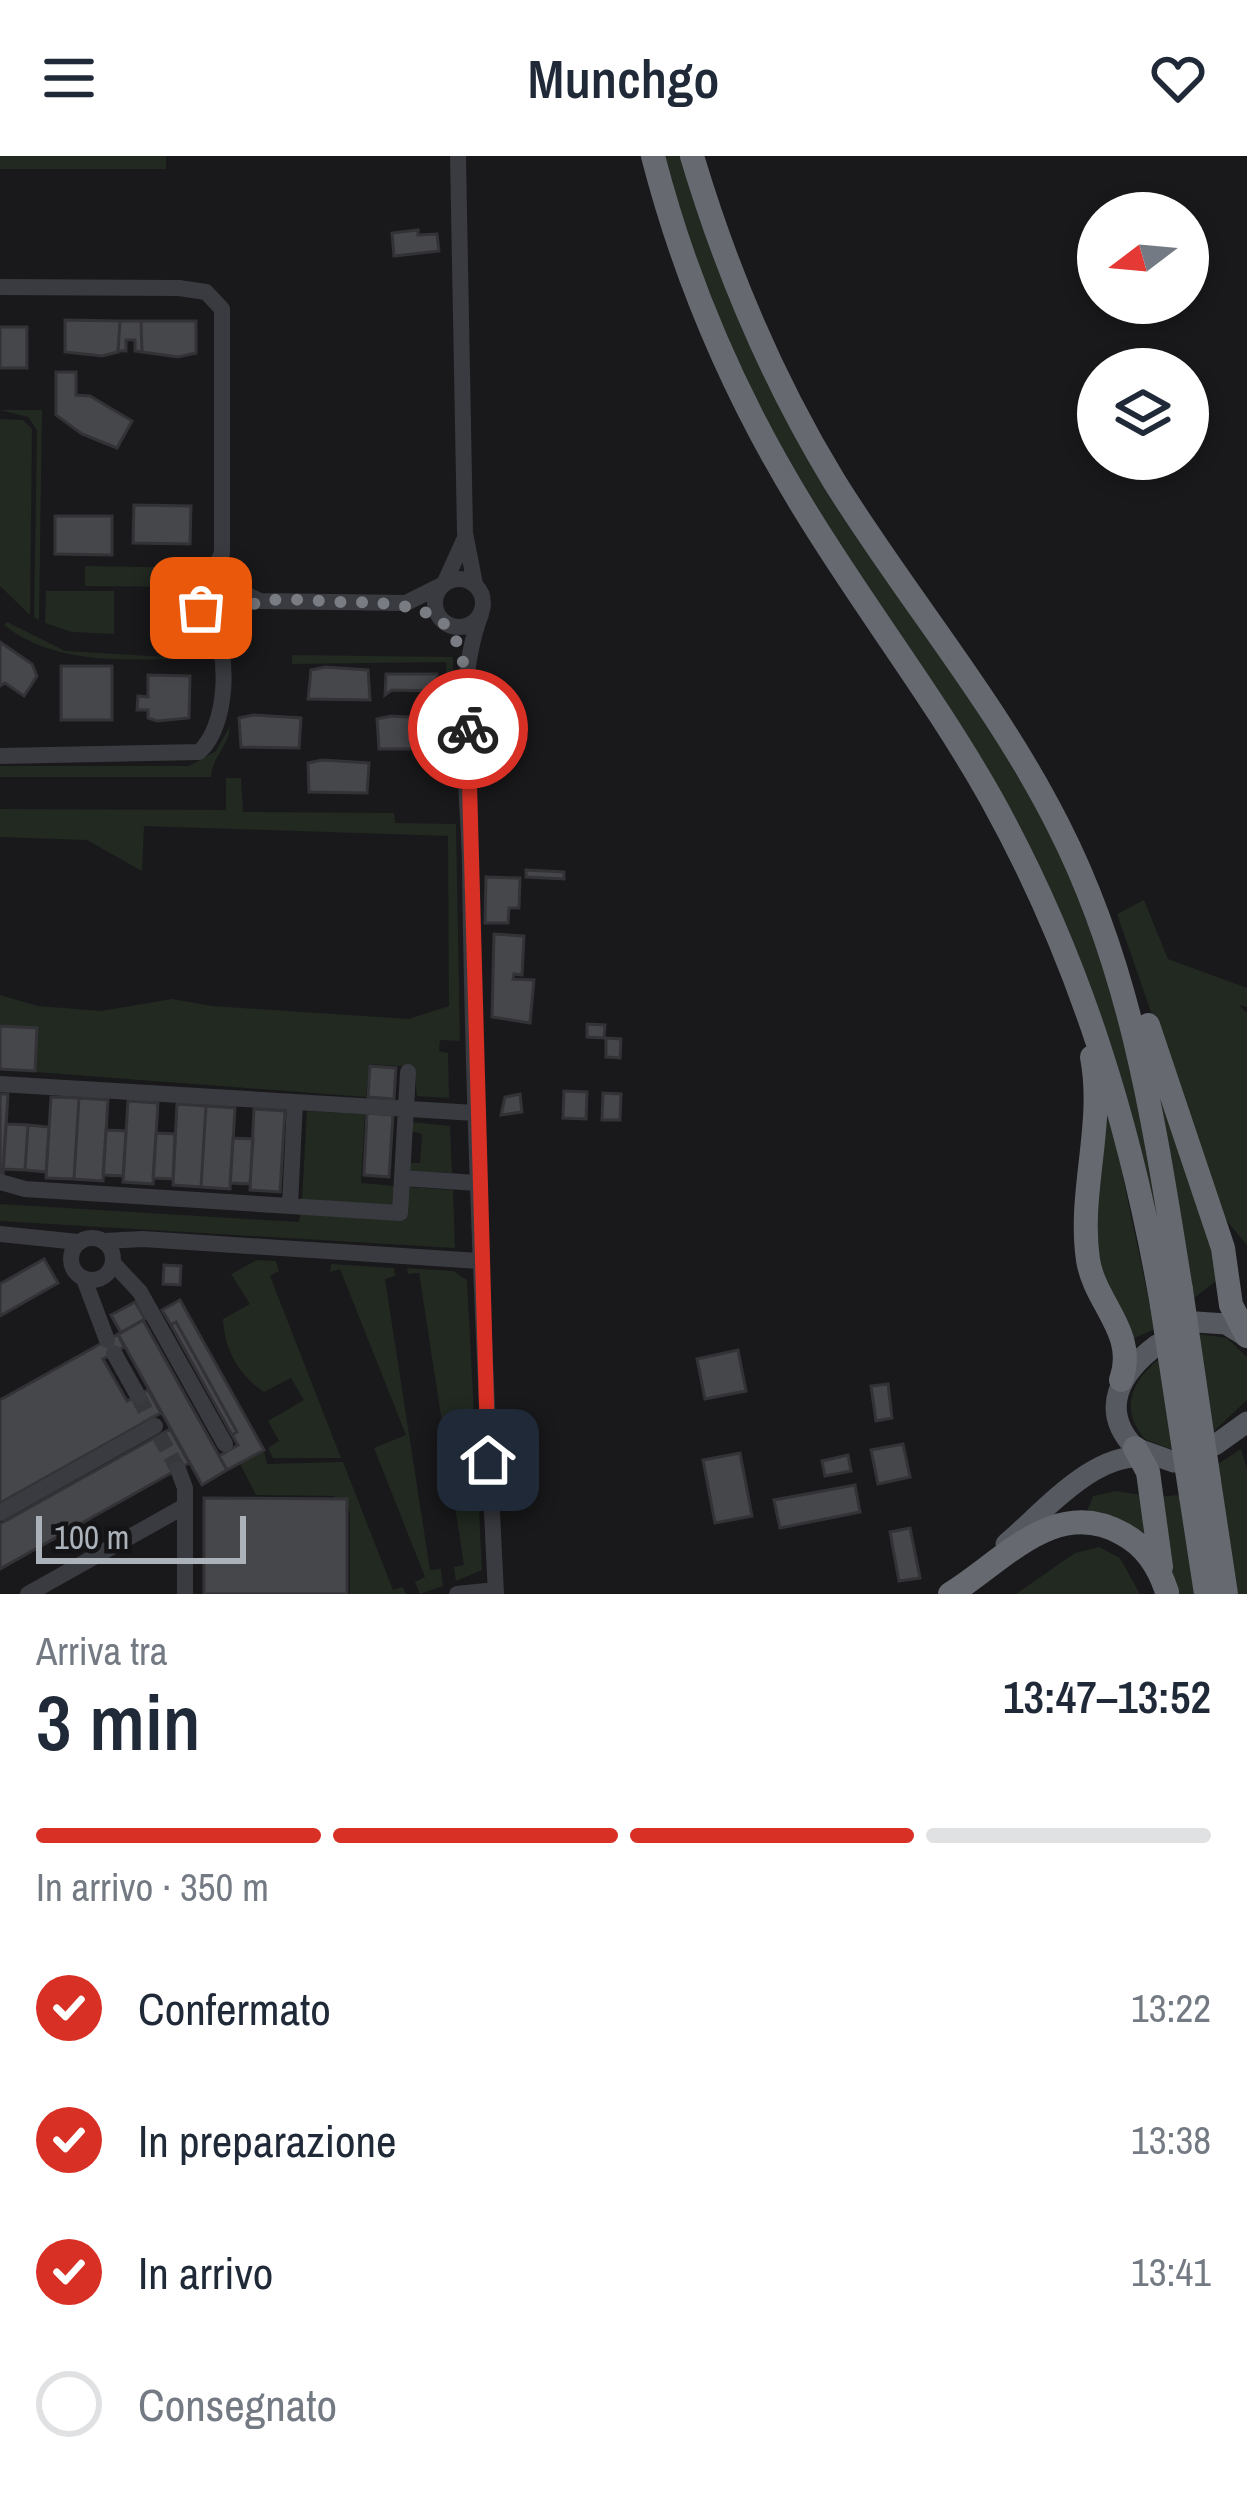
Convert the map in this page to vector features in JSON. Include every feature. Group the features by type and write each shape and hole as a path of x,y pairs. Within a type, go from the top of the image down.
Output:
{"highway":[{"path":"653,156 694,284 763,436 974,768 1043,900 1083,997 1121,1110 1171,1298"},
{"path":"692,156 740,295 804,429 1093,872 1211,1210 1226,1258 1231,1306 1242,1330"},
{"path":"1058,823 1094,902 1128,1000 1200,1489 1226,1594"},
{"path":"1043,900 1095,1073 1087,1253 1095,1284 1126,1344 1121,1380"},
{"path":"1211,1210 1223,1232 1247,1254"},
{"path":"1142,1454 1167,1593"},
{"path":"1200,1489 1206,1594"},
{"path":"953,1588 1036,1533 1076,1522 1106,1526 1135,1542 1153,1561 1167,1593"}],"main road":[{"path":"1196,1322 1242,1330"},
{"path":"1093,1471 1114,1432 1121,1380 1157,1345"},
{"path":"1115,1407 1123,1434 1142,1454"},
{"path":"1215,1445 1247,1422"},
{"path":"931,1594 953,1588 1093,1471 1119,1457 1142,1454 1174,1462"}],"street":[{"path":"458,156 465,533 475,584 483,598 467,666 479,1261 496,1592 458,1594"},
{"path":"0,286 179,288 206,292 222,309 222,553 241,602 221,640 219,720 210,742 199,752 0,756"},
{"path":"465,533 436,598 442,620 467,666"},
{"path":"221,640 200,601 222,553"},
{"path":"406,603 459,579 475,584"},
{"path":"210,582 241,602"},
{"path":"210,619 241,602 406,603 463,627 481,614"},
{"path":"0,1182 25,1190 400,1213 408,1072"},
{"path":"0,1084 475,1113"},
{"path":"290,1205 296,1102"},
{"path":"402,1178 477,1183"},
{"path":"0,1234 479,1261"},
{"path":"104,1241 113,1262 153,1315 225,1444"},
{"path":"78,1242 71,1262 92,1279 93,1306 138,1396"},
{"path":"92,1279 127,1250 155,1242"},
{"path":"0,1513 155,1426"},
{"path":"178,1469 185,1506 185,1594"},
{"path":"28,1594 185,1506"}],"shaded area":[{"path":"0,156 166,156 166,169 0,169"},
{"path":"662,156 683,156 731,296 1058,844 1116,992 1159,1213 1154,1214 1087,982 812,507 720,328"},
{"path":"0,410 42,410 39,620 34,617 37,430 28,417"},
{"path":"0,419 23,420 32,429 30,615 0,586"},
{"path":"85,566 203,568 188,587 85,586"},
{"path":"46,591 114,591 114,634 72,632 45,623"},
{"path":"7,622 65,651 201,659 73,655 26,639 4,625"},
{"path":"292,655 453,657 456,764 448,764 446,662 292,664"},
{"path":"230,726 211,777 0,777 0,766 189,766 216,751"},
{"path":"226,778 241,778 243,812 394,813 395,823 456,824 460,1041 440,1040 439,1051 448,1053 449,1098 417,1096 414,1067 369,1064 366,1097 35,1072 37,1029 0,1026 0,995 38,1006 101,1011 172,999 212,1006 409,1019 449,1006 448,836 144,826 142,871 87,840 0,837 0,809 226,810"},
{"path":"1144,900 1168,959 1247,988 1247,1007 1239,1005 1247,1013 1247,1245 1221,1214 1117,914"},
{"path":"1158,1083 1216,1248 1218,1279 1193,1299"},
{"path":"1107,1102 1155,1329 1132,1339 1102,1284 1093,1245"},
{"path":"307,1111 365,1114 361,1183 395,1186 394,1206 302,1199"},
{"path":"412,1122 450,1126 452,1173 409,1171 409,1163 420,1163 422,1134 411,1131"},
{"path":"408,1187 453,1190 455,1248 0,1221 0,1204 299,1222 301,1212 405,1220"},
{"path":"257,1260 276,1261 279,1271 270,1276 341,1458 273,1458 268,1448 279,1441 268,1421 304,1400 291,1378 264,1392 234,1361 227,1341 223,1319 250,1304 231,1274"},
{"path":"331,1264 394,1268 395,1276 385,1279 430,1570 441,1569 443,1586 420,1594 415,1582 425,1577 374,1448 406,1435 340,1269 330,1272"},
{"path":"407,1268 453,1271 467,1280 482,1570 456,1581 454,1567 464,1565 419,1273 408,1274"},
{"path":"1198,1334 1227,1338 1247,1357 1247,1400 1213,1432"},
{"path":"1159,1359 1173,1450 1145,1439 1132,1417 1135,1387"},
{"path":"1241,1449 1247,1469 1247,1594 1238,1594 1218,1474 1218,1464"},
{"path":"264,1450 267,1464 343,1462 393,1590 403,1587 406,1594 350,1594 350,1512 334,1496 256,1495 240,1464"},
{"path":"1115,1491 1142,1495 1146,1540 1086,1514 1093,1496"},
{"path":"1179,1495 1194,1594 1174,1594 1156,1497"},
{"path":"1099,1547 1120,1558 1140,1594 1016,1594 1075,1553"}],"building":[{"path":"418,230 418,235 437,234 439,251 394,256 392,233"},
{"path":"65,320 120,321 118,352 102,356 65,352"},
{"path":"120,321 141,321 142,352 135,351 135,340 126,340 126,351 118,351"},
{"path":"141,321 196,321 196,353 178,357 142,352"},
{"path":"0,327 27,327 27,368 0,368"},
{"path":"56,372 76,372 76,395 90,396 132,421 117,448 82,434 56,415"},
{"path":"134,505 191,506 190,544 133,543"},
{"path":"55,516 112,516 112,555 55,554"},
{"path":"0,642 32,664 37,676 24,696 5,683 0,686"},
{"path":"61,666 112,666 112,720 61,720"},
{"path":"311,670 368,670 370,700 308,699"},
{"path":"386,674 437,674 437,691 392,690 385,695"},
{"path":"148,675 190,676 189,718 157,721 148,718 148,710 137,710 138,696 148,697"},
{"path":"239,718 301,718 299,748 241,747"},
{"path":"377,719 439,719 437,749 379,749"},
{"path":"308,763 369,763 367,793 309,792"},
{"path":"526,870 564,872 564,879 526,877"},
{"path":"486,877 520,878 519,908 509,908 508,923 485,923"},
{"path":"494,934 524,936 522,975 514,974 513,979 534,980 530,1023 492,1017"},
{"path":"587,1024 605,1025 604,1038 587,1037"},
{"path":"0,1026 37,1028 35,1071 0,1069"},
{"path":"606,1038 621,1039 620,1058 606,1057"},
{"path":"370,1066 396,1068 394,1099 368,1097"},
{"path":"564,1091 587,1092 586,1119 563,1118"},
{"path":"603,1093 621,1094 620,1120 602,1120"},
{"path":"0,1094 8,1094 3,1175 0,1175"},
{"path":"520,1094 522,1112 501,1115 505,1097"},
{"path":"51,1097 79,1098 74,1179 46,1178"},
{"path":"79,1098 108,1100 103,1181 74,1179"},
{"path":"128,1101 158,1103 153,1184 123,1182"},
{"path":"177,1104 206,1106 201,1187 173,1185"},
{"path":"206,1106 235,1108 230,1189 201,1187"},
{"path":"254,1109 285,1111 280,1192 250,1190"},
{"path":"367,1113 393,1115 389,1177 364,1175"},
{"path":"6,1124 28,1125 25,1170 3,1169"},
{"path":"28,1125 49,1127 46,1172 25,1170"},
{"path":"106,1130 126,1131 123,1176 103,1175"},
{"path":"156,1133 175,1134 173,1179 153,1178"},
{"path":"233,1138 253,1139 250,1184 230,1183"},
{"path":"44,1259 58,1283 0,1316 0,1284"},
{"path":"164,1265 181,1266 180,1285 163,1284"},
{"path":"180,1300 264,1450 227,1470 219,1456 238,1445 232,1435 237,1432 176,1322 171,1325 162,1310"},
{"path":"135,1302 145,1319 121,1333 111,1315"},
{"path":"143,1320 227,1470 202,1485 118,1334"},
{"path":"176,1322 237,1432 232,1435 171,1325"},
{"path":"118,1334 124,1347 103,1359 127,1401 148,1390 161,1413 0,1503 0,1400"},
{"path":"738,1350 746,1391 705,1399 697,1359"},
{"path":"888,1384 892,1418 876,1421 871,1386"},
{"path":"170,1429 189,1463 0,1569 0,1524"},
{"path":"903,1444 910,1477 878,1484 871,1450"},
{"path":"740,1453 752,1516 715,1523 703,1460"},
{"path":"848,1455 851,1471 825,1476 822,1461"},
{"path":"855,1485 860,1512 780,1528 774,1500"},
{"path":"204,1498 347,1499 347,1594 204,1594"},
{"path":"910,1528 920,1578 899,1581 890,1532"}],"tunnel":[{"path":"138,1396 150,1419"},
{"path":"159,1435 178,1469"}],"way so far":[{"path":"201,608 210,619 224,623 260,601 406,603 430,613 442,620 467,666 468,729"}],"route":[{"path":"468,729 488,1460"}]}
